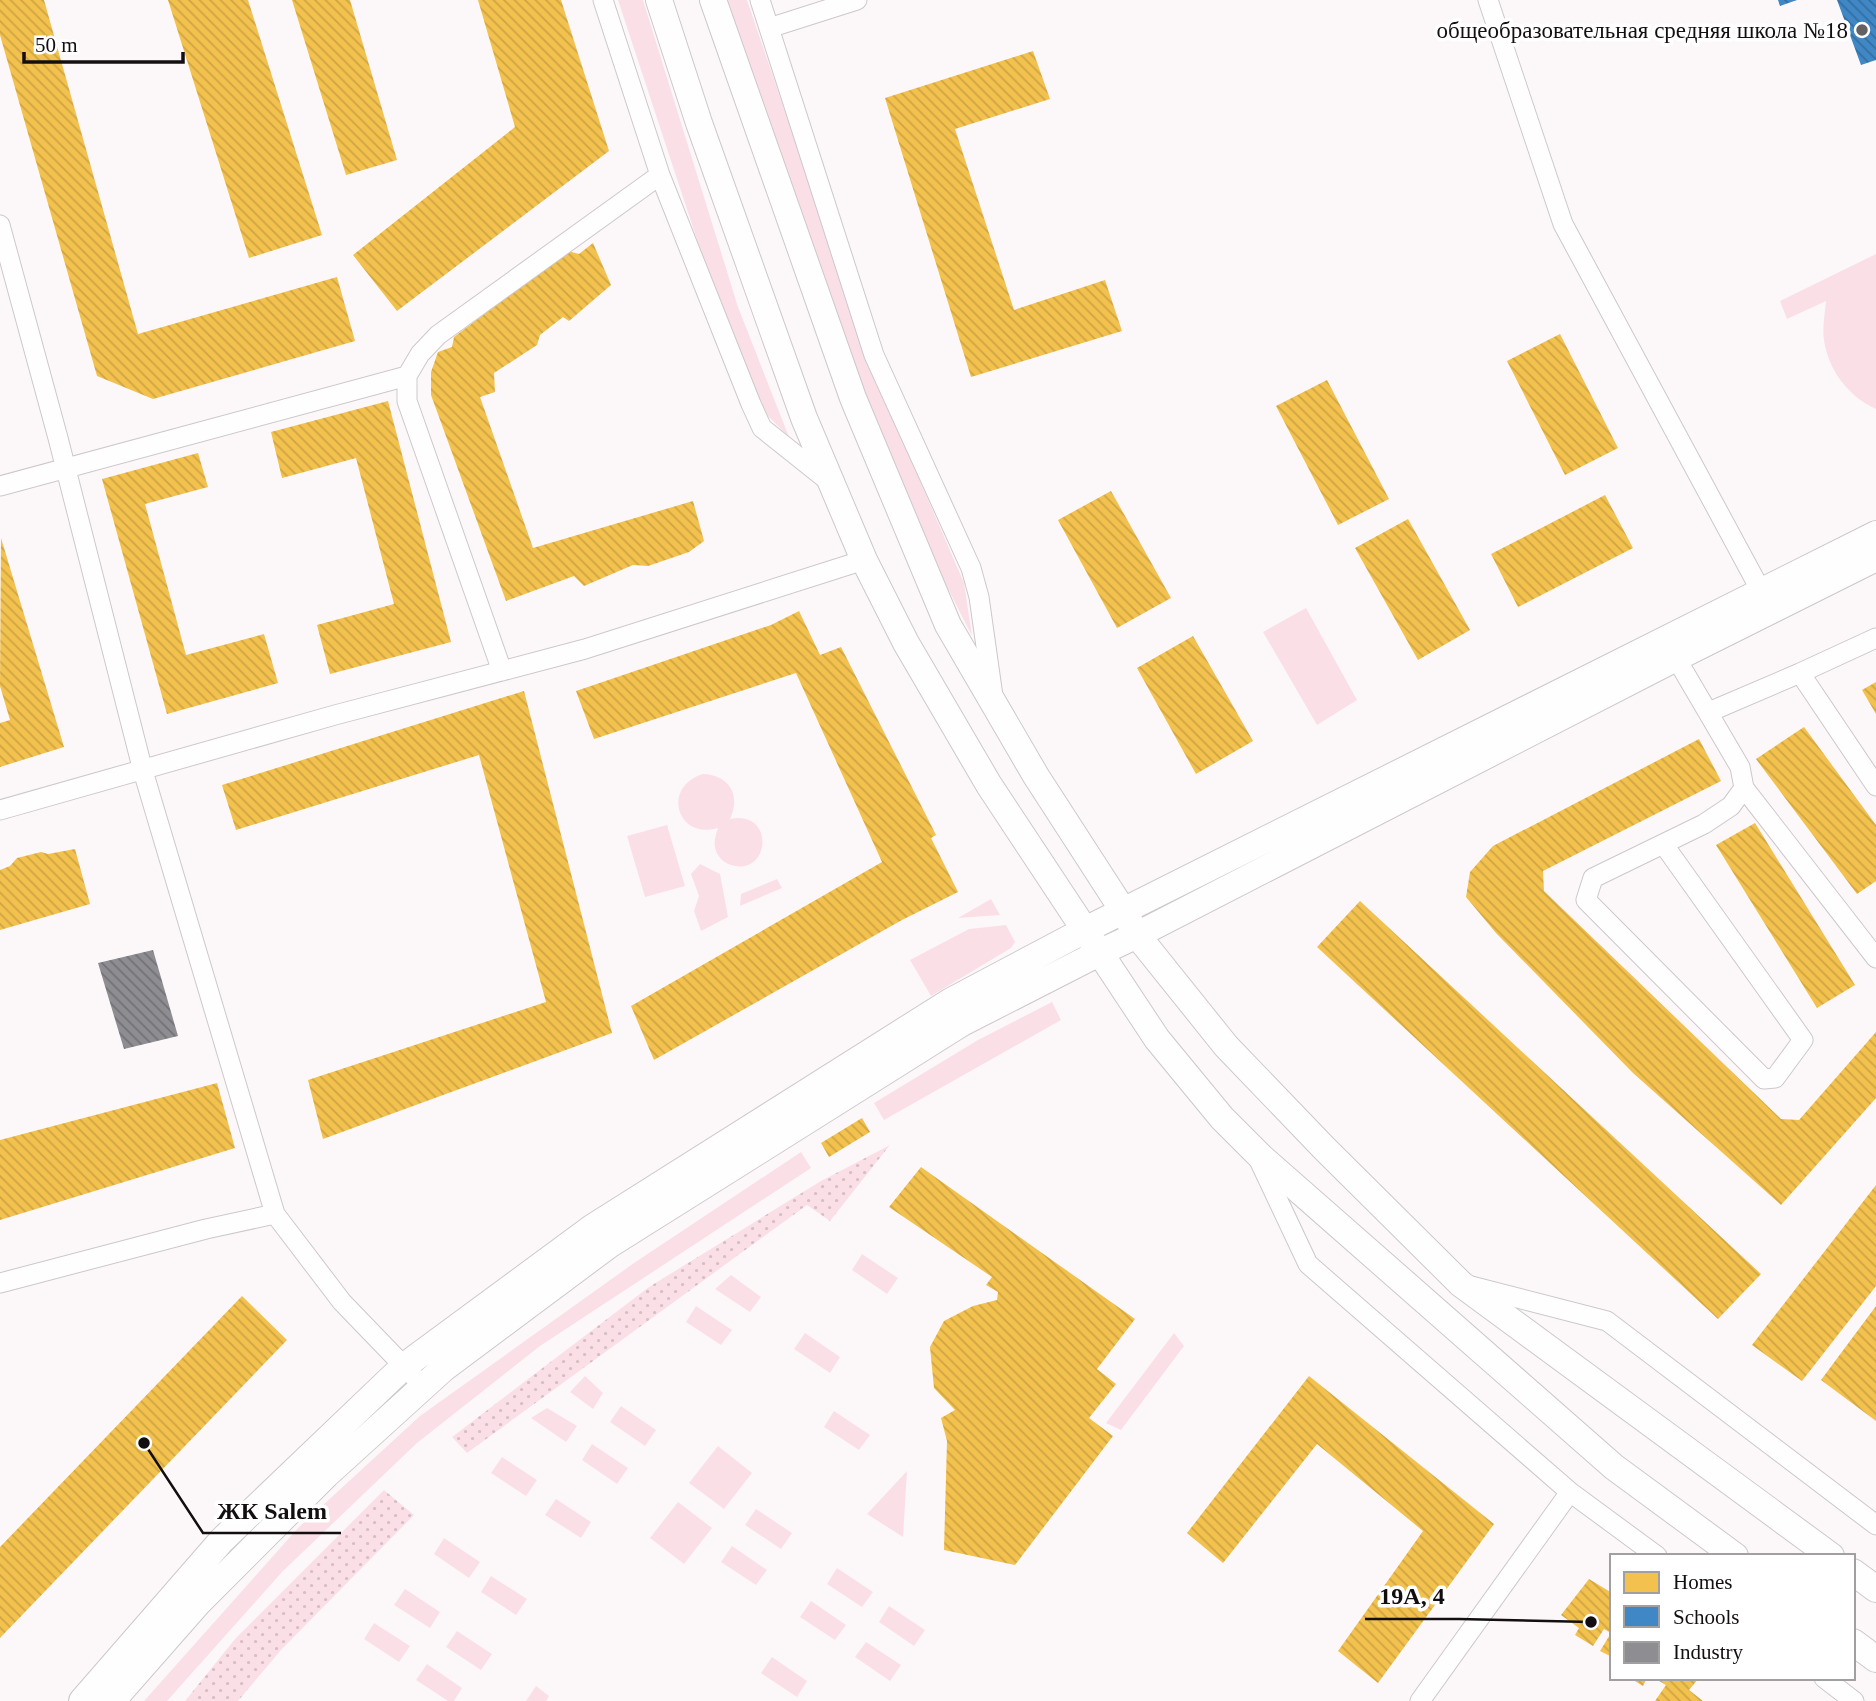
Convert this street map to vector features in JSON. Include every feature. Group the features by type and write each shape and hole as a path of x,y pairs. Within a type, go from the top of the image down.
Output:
{"main road":[{"path":"659,0 699,123 804,418 864,560 906,643 989,785 1157,1039 1222,1118 1255,1151 1614,1467 1732,1554"},
{"path":"713,0 853,398 948,625 1036,776 1137,935 1226,1046 1461,1284 1828,1554"},
{"path":"82,1701 222,1540 403,1367 593,1227 951,1001 1085,930 1876,534"},
{"path":"112,1701 219,1582 326,1475 444,1368 610,1245 962,1023 1876,558"},
{"path":"1855,1573 1876,1589"},
{"path":"1855,1643 1876,1659"}],"street":[{"path":"603,0 660,175 762,428 834,485"},
{"path":"760,0 874,355 971,568 979,597 994,704"},
{"path":"769,28 857,0"},
{"path":"1488,0 1563,224 1761,591"},
{"path":"502,671 407,401 407,376 420,354 438,335 660,175"},
{"path":"0,225 143,771 275,1214 342,1302 424,1387"},
{"path":"0,486 407,376"},
{"path":"0,810 322,718 585,649 864,560"},
{"path":"1709,712 1876,638"},
{"path":"1676,658 1740,767 1744,788 1876,958"},
{"path":"1800,673 1874,778"},
{"path":"1664,845 1803,1040 1775,1078 1764,1079 1586,900 1593,878 1664,845 1731,806 1744,788"},
{"path":"1255,1151 1308,1264 1570,1492 1654,1554"},
{"path":"0,1283 206,1228 275,1214"},
{"path":"1461,1284 1607,1321 1876,1525"},
{"path":"1420,1701 1570,1492"},
{"path":"1828,1680 1854,1701"}],"shaded area":[{"path":"618,0 643,0 738,307 789,437 759,407 708,273"},
{"path":"726,0 747,0 876,379 964,583 972,636 927,547 861,400"},
{"path":"1876,254 1876,409 1849,390 1830,362 1823,335 1826,301 1787,319 1780,301"},
{"path":"1306,608 1357,700 1317,725 1263,632"},
{"path":"703,774 720,778 731,788 734,802 730,819 744,819 754,823 760,831 761,851 756,860 747,865 735,866 723,860 715,848 718,828 704,830 692,826 684,820 679,810 678,800 682,790 690,781"},
{"path":"667,825 685,886 645,897 627,836"},
{"path":"700,864 720,874 728,917 701,931 694,911 699,896 691,874"},
{"path":"777,879 782,888 740,906 741,894"},
{"path":"991,899 1000,915 958,918"},
{"path":"1006,925 1015,942 1011,948 931,996 910,960 969,929"},
{"path":"1052,1002 1061,1020 884,1120 874,1103 978,1040"},
{"path":"890,1145 830,1221 807,1205 467,1453 452,1437 649,1287 821,1181"},
{"path":"801,1152 811,1168 540,1346 417,1443 282,1572 167,1701 144,1701 298,1528 420,1416 634,1263"},
{"path":"862,1254 898,1278 887,1294 852,1270"},
{"path":"731,1275 761,1297 750,1312 715,1289"},
{"path":"696,1306 732,1330 721,1345 686,1322"},
{"path":"805,1333 840,1357 830,1373 794,1349"},
{"path":"1174,1333 1184,1346 1121,1430 1106,1423"},
{"path":"585,1376 603,1393 593,1409 570,1392"},
{"path":"621,1406 656,1430 645,1446 610,1422"},
{"path":"547,1408 577,1426 566,1442 531,1418"},
{"path":"834,1411 870,1435 859,1450 824,1427"},
{"path":"592,1444 628,1468 617,1484 582,1460"},
{"path":"718,1446 752,1473 724,1509 689,1483"},
{"path":"502,1457 537,1480 526,1496 491,1473"},
{"path":"907,1471 903,1537 867,1514"},
{"path":"384,1490 414,1515 281,1650 238,1701 185,1701 235,1639"},
{"path":"556,1499 591,1522 581,1538 545,1515"},
{"path":"678,1502 712,1528 684,1564 650,1538"},
{"path":"756,1509 792,1533 781,1549 745,1525"},
{"path":"444,1538 480,1562 469,1578 434,1554"},
{"path":"732,1546 767,1570 756,1585 721,1562"},
{"path":"837,1568 873,1592 862,1607 827,1584"},
{"path":"491,1576 527,1599 516,1615 481,1592"},
{"path":"405,1589 440,1612 430,1628 394,1605"},
{"path":"811,1601 846,1625 835,1640 800,1617"},
{"path":"889,1606 925,1630 914,1646 879,1622"},
{"path":"374,1623 410,1646 399,1662 364,1639"},
{"path":"457,1631 492,1654 481,1670 446,1647"},
{"path":"866,1642 901,1665 890,1681 855,1657"},
{"path":"772,1657 807,1681 797,1697 761,1673"},
{"path":"427,1664 462,1688 454,1701 448,1701 416,1680"},
{"path":"536,1686 549,1696 546,1701 526,1701"}],"building: Homes":[{"path":"0,0 44,0 138,334 337,277 355,341 153,399 97,376 0,35"},
{"path":"168,0 248,0 322,235 249,258"},
{"path":"292,0 350,0 397,160 346,175"},
{"path":"478,0 561,0 609,151 397,311 353,255 515,127"},
{"path":"1033,51 1050,99 955,129 1014,310 1105,280 1122,331 971,377 885,98"},
{"path":"593,243 611,285 569,321 563,317 540,335 537,345 494,373 495,392 480,397 533,548 693,501 704,541 689,552 648,566 633,565 584,586 574,576 506,601 431,395 431,372 438,352 452,347 454,337 568,251 579,254"},
{"path":"1560,334 1618,448 1565,475 1507,361"},
{"path":"1327,380 1389,499 1338,525 1276,406"},
{"path":"388,401 451,642 330,674 317,625 394,604 356,458 282,478 271,432"},
{"path":"198,453 208,487 145,504 186,655 264,634 278,683 167,714 102,479"},
{"path":"1111,491 1171,598 1117,628 1058,520"},
{"path":"1605,495 1633,548 1518,607 1491,554"},
{"path":"1408,519 1470,630 1418,660 1355,548"},
{"path":"1,538 64,747 0,767 0,723 10,720 0,686"},
{"path":"799,611 820,655 841,647 936,835 931,838 958,892 902,920 654,1060 631,1006 882,862 796,673 594,739 576,691 771,625"},
{"path":"1193,636 1253,741 1196,774 1137,668"},
{"path":"1876,682 1876,714 1862,690"},
{"path":"524,691 612,1033 323,1139 308,1080 546,1002 479,755 236,830 222,785"},
{"path":"1804,727 1876,825 1876,881 1857,894 1756,759"},
{"path":"1699,739 1721,781 1543,871 1544,891 1781,1119 1799,1120 1876,1032 1876,1098 1781,1205 1633,1073 1496,933 1466,897 1470,872 1493,846"},
{"path":"1755,823 1855,985 1817,1008 1716,845"},
{"path":"75,849 90,904 0,930 0,870 10,866 17,858 41,852 48,854"},
{"path":"1360,901 1761,1274 1718,1319 1317,947"},
{"path":"217,1083 235,1148 0,1220 0,1140"},
{"path":"862,1118 870,1132 829,1157 821,1143"},
{"path":"921,1167 1135,1319 1097,1369 1116,1384 1089,1418 1113,1436 1015,1565 944,1550 947,1441 941,1418 955,1410 934,1388 930,1347 944,1321 973,1306 997,1300 998,1292 986,1285 992,1277 889,1207"},
{"path":"1876,1185 1876,1286 1802,1381 1752,1345"},
{"path":"242,1296 287,1340 0,1638 0,1547"},
{"path":"1876,1306 1876,1421 1821,1380"},
{"path":"1309,1376 1494,1524 1378,1683 1338,1651 1423,1531 1317,1444 1223,1563 1187,1533"},
{"path":"1589,1579 1610,1592 1610,1632 1604,1629 1593,1646 1575,1635 1579,1628 1561,1615"},
{"path":"1610,1635 1610,1656 1600,1651"},
{"path":"1633,1680 1646,1680 1643,1686"},
{"path":"1657,1680 1697,1680 1689,1690 1703,1701 1655,1701 1666,1685"}],"building: Schools":[{"name":"общеобразовательная средняя школа №18","path":"1778,0 1797,0 1780,6"},
{"name":"общеобразовательная средняя школа №18","path":"1837,0 1876,0 1876,60 1861,65"}],"building: Industry":[{"path":"153,950 178,1036 124,1049 98,963"}],"place":[{"name":"общеобразовательная средняя школа №18","path":"1862,30"},
{"name":"ЖК Salem","path":"144,1443"},
{"name":"19А, 4","path":"1591,1622"}]}
